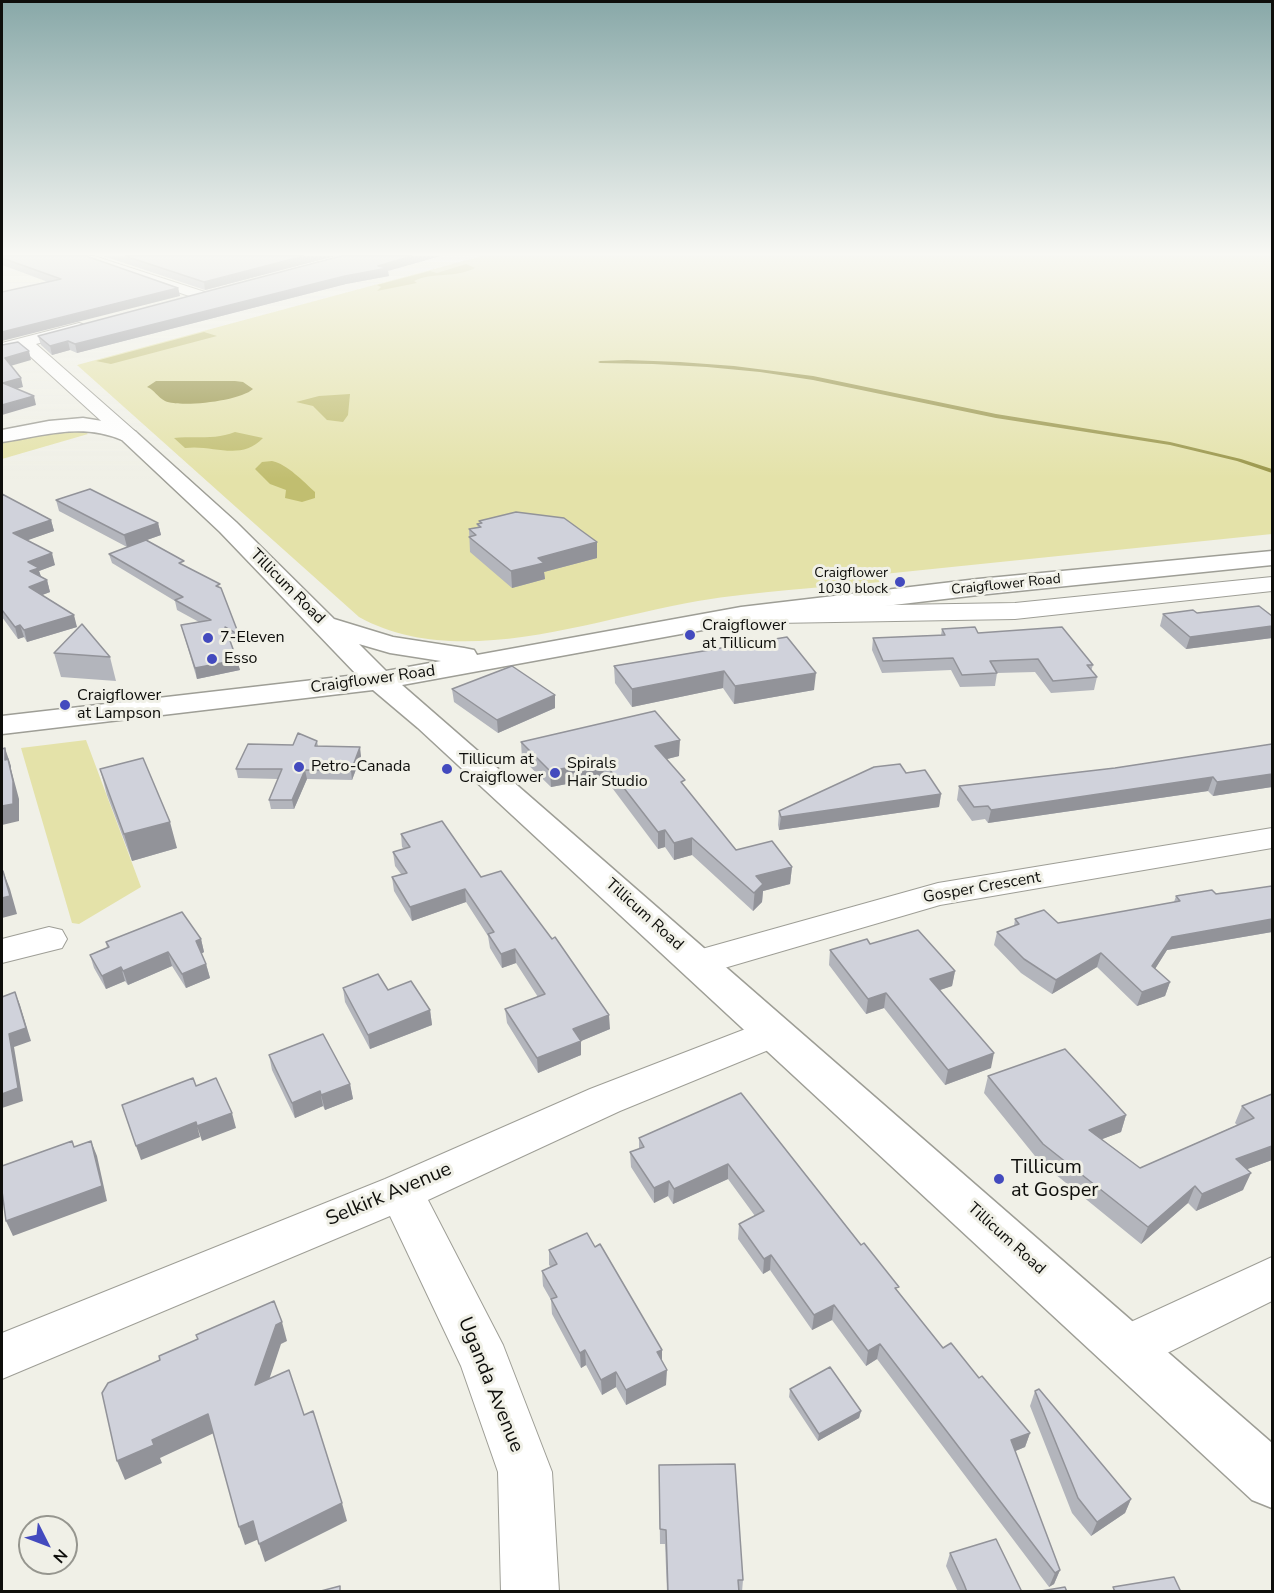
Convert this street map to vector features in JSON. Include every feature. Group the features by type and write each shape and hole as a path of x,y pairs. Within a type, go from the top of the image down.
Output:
{"main road":[{"path":"2,436 70,425 111,428 129,435"},
{"name":"Tillicum Road","path":"129,435 228,527 379,681 429,722 1272,1480"},
{"name":"Craigflower Road","path":"2,725 379,681 741,615 988,586 1272,558"},
{"path":"325,625 390,645 449,655 504,656 559,649"}],"street":[{"path":"2,348 72,330"},
{"name":"Tillicum Road","path":"24,342 129,435"},
{"name":"Craigflower Road","path":"741,615 1015,611 1272,584"},
{"name":"Gosper Crescent","path":"697,963 938,894 1272,838"},
{"path":"2,951 49,939"},
{"name":"Selkirk Avenue","path":"2,1356 401,1192 605,1100 774,1032"},
{"name":"Uganda Avenue","path":"401,1192 485,1362 525,1472 530,1592"},
{"path":"1127,1348 1272,1278"}],"shaded area":[{"path":"206,330 1272,330 1272,534 874,575 880,582 766,592 698,601 526,636 482,641 439,640 398,633 359,617 77,365"},
{"path":"204,332 217,336 111,364 96,361"},
{"path":"156,381 235,381 243,382 253,389 224,400 184,404 165,401 147,387"},
{"path":"350,394 348,415 343,422 327,420 313,406 296,402 319,396"},
{"path":"84,431 88,434 2,459 2,441 48,432"},
{"path":"235,432 263,438 254,445 236,451 185,448 174,438 213,437"},
{"path":"272,461 289,469 301,479 315,492 315,498 302,502 285,498 286,490 270,484 255,469 262,462"},
{"path":"86,740 141,887 79,924 72,923 21,748"}],"building":[{"path":"59,330 129,330 75,344 68,341 50,346 38,336"},
{"path":"18,342 29,351 5,358 21,378 3,383 34,396 2,405 2,345"},
{"path":"90,489 158,523 124,535 56,500"},
{"path":"2,494 51,520 13,533 52,553 28,562 39,568 30,571 47,580 29,587 74,615 24,630 20,625 15,627 2,610"},
{"path":"516,512 564,518 597,542 538,558 544,563 511,571 469,537 476,535 469,529 481,527 477,524 482,523 479,521"},
{"path":"146,540 184,561 179,563 220,584 216,586 221,588 239,635 225,627 237,660 195,668 181,625 211,620 175,600 183,597 109,554"},
{"path":"1259,606 1272,616 1272,626 1190,637 1163,614 1193,610 1197,613"},
{"path":"82,624 110,657 54,653"},
{"path":"975,627 978,633 1062,627 1093,665 1087,665 1097,677 1053,681 1038,659 990,661 997,673 962,675 953,658 883,661 873,638 945,635 942,629"},
{"path":"787,637 816,673 735,686 724,671 632,689 614,666"},
{"path":"512,666 555,695 497,720 452,689"},
{"path":"655,711 680,740 655,746 685,780 681,782 736,850 772,841 792,867 756,876 763,884 754,893 692,838 674,843 665,830 658,832 603,761 550,771 521,742"},
{"path":"298,733 317,741 315,746 360,747 351,771 305,770 292,800 269,800 282,769 236,769 248,744 293,745"},
{"path":"1272,744 1272,774 1217,782 1213,777 991,810 988,806 974,807 959,786 1115,768"},
{"path":"5,748 5,760 8,759 13,781 13,804 2,806 2,749"},
{"path":"143,758 170,822 124,834 100,769"},
{"path":"900,764 906,773 925,770 941,794 781,817 779,811 874,767"},
{"path":"442,821 481,877 501,871 552,939 555,937 609,1015 573,1029 581,1041 537,1058 505,1009 545,994 515,949 501,954 488,934 494,932 465,889 410,907 392,877 407,873 393,852 410,847 401,834"},
{"path":"2,872 10,896 2,898"},
{"path":"1272,886 1272,919 1172,937 1152,966 1170,982 1142,992 1101,953 1056,980 1024,959 997,932 1019,924 1015,919 1044,910 1058,923 1180,901 1176,896 1212,890 1216,894"},
{"path":"182,912 201,939 196,941 206,964 182,974 168,952 123,971 121,967 102,976 90,955 109,947 106,942"},
{"path":"918,930 955,971 930,979 994,1053 948,1070 886,993 868,999 830,950 867,939 870,944"},
{"path":"378,974 388,990 411,981 430,1010 368,1035 343,988"},
{"path":"15,992 26,1028 9,1034 18,1088 2,1094 2,997"},
{"path":"323,1034 350,1084 321,1095 320,1091 292,1103 269,1055"},
{"path":"1065,1049 1126,1115 1089,1130 1140,1168 1254,1118 1242,1106 1272,1094 1272,1146 1236,1159 1251,1173 1202,1194 1195,1186 1148,1227 1043,1144 988,1076"},
{"path":"193,1078 196,1086 216,1078 232,1113 197,1126 196,1122 136,1146 122,1105"},
{"path":"741,1093 861,1245 864,1243 899,1287 895,1288 943,1348 951,1343 979,1378 982,1376 1030,1433 1011,1440 1060,1570 1055,1573 880,1344 868,1351 834,1305 814,1315 771,1255 764,1259 739,1224 764,1211 728,1164 674,1189 669,1181 654,1188 630,1152 644,1147 639,1138"},
{"path":"72,1141 74,1147 91,1141 102,1186 6,1221 2,1191 2,1166"},
{"path":"587,1233 595,1247 600,1244 662,1350 657,1352 667,1370 626,1390 616,1372 601,1380 585,1350 580,1353 551,1299 557,1297 542,1271 557,1264 549,1250"},
{"path":"274,1301 282,1322 276,1325 255,1385 289,1370 304,1415 313,1411 342,1503 259,1544 253,1521 239,1527 208,1414 152,1440 154,1445 117,1461 102,1393 108,1383 160,1360 159,1356 198,1339 196,1335"},
{"path":"830,1367 861,1411 819,1434 790,1389"},
{"path":"1039,1389 1131,1499 1097,1522 1078,1498 1035,1391"},
{"path":"735,1464 743,1580 738,1580 739,1592 668,1592 666,1530 660,1529 659,1465"},
{"path":"996,1539 1022,1592 967,1592 950,1553"},
{"path":"1174,1577 1181,1592 1115,1592 1113,1587"},
{"path":"340,1586 340,1592 317,1592"},
{"path":"1065,1587 1067,1592 1035,1592"}],"waterway":[{"path":"600,362 707,365 813,378 996,416 1136,437 1205,451 1272,471"}],"place":[{"name":"Craigflower 1030 block","path":"900,582"},
{"name":"Craigflower at Tillicum","path":"690,635"},
{"name":"7-Eleven","path":"208,638"},
{"name":"Esso","path":"212,659"},
{"name":"Craigflower at Lampson","path":"65,705"},
{"name":"Petro-Canada","path":"299,767"},
{"name":"Tillicum at Craigflower","path":"447,769"},
{"name":"Spirals Hair Studio","path":"555,773"},
{"name":"Tillicum at Gosper","path":"999,1179"}]}
